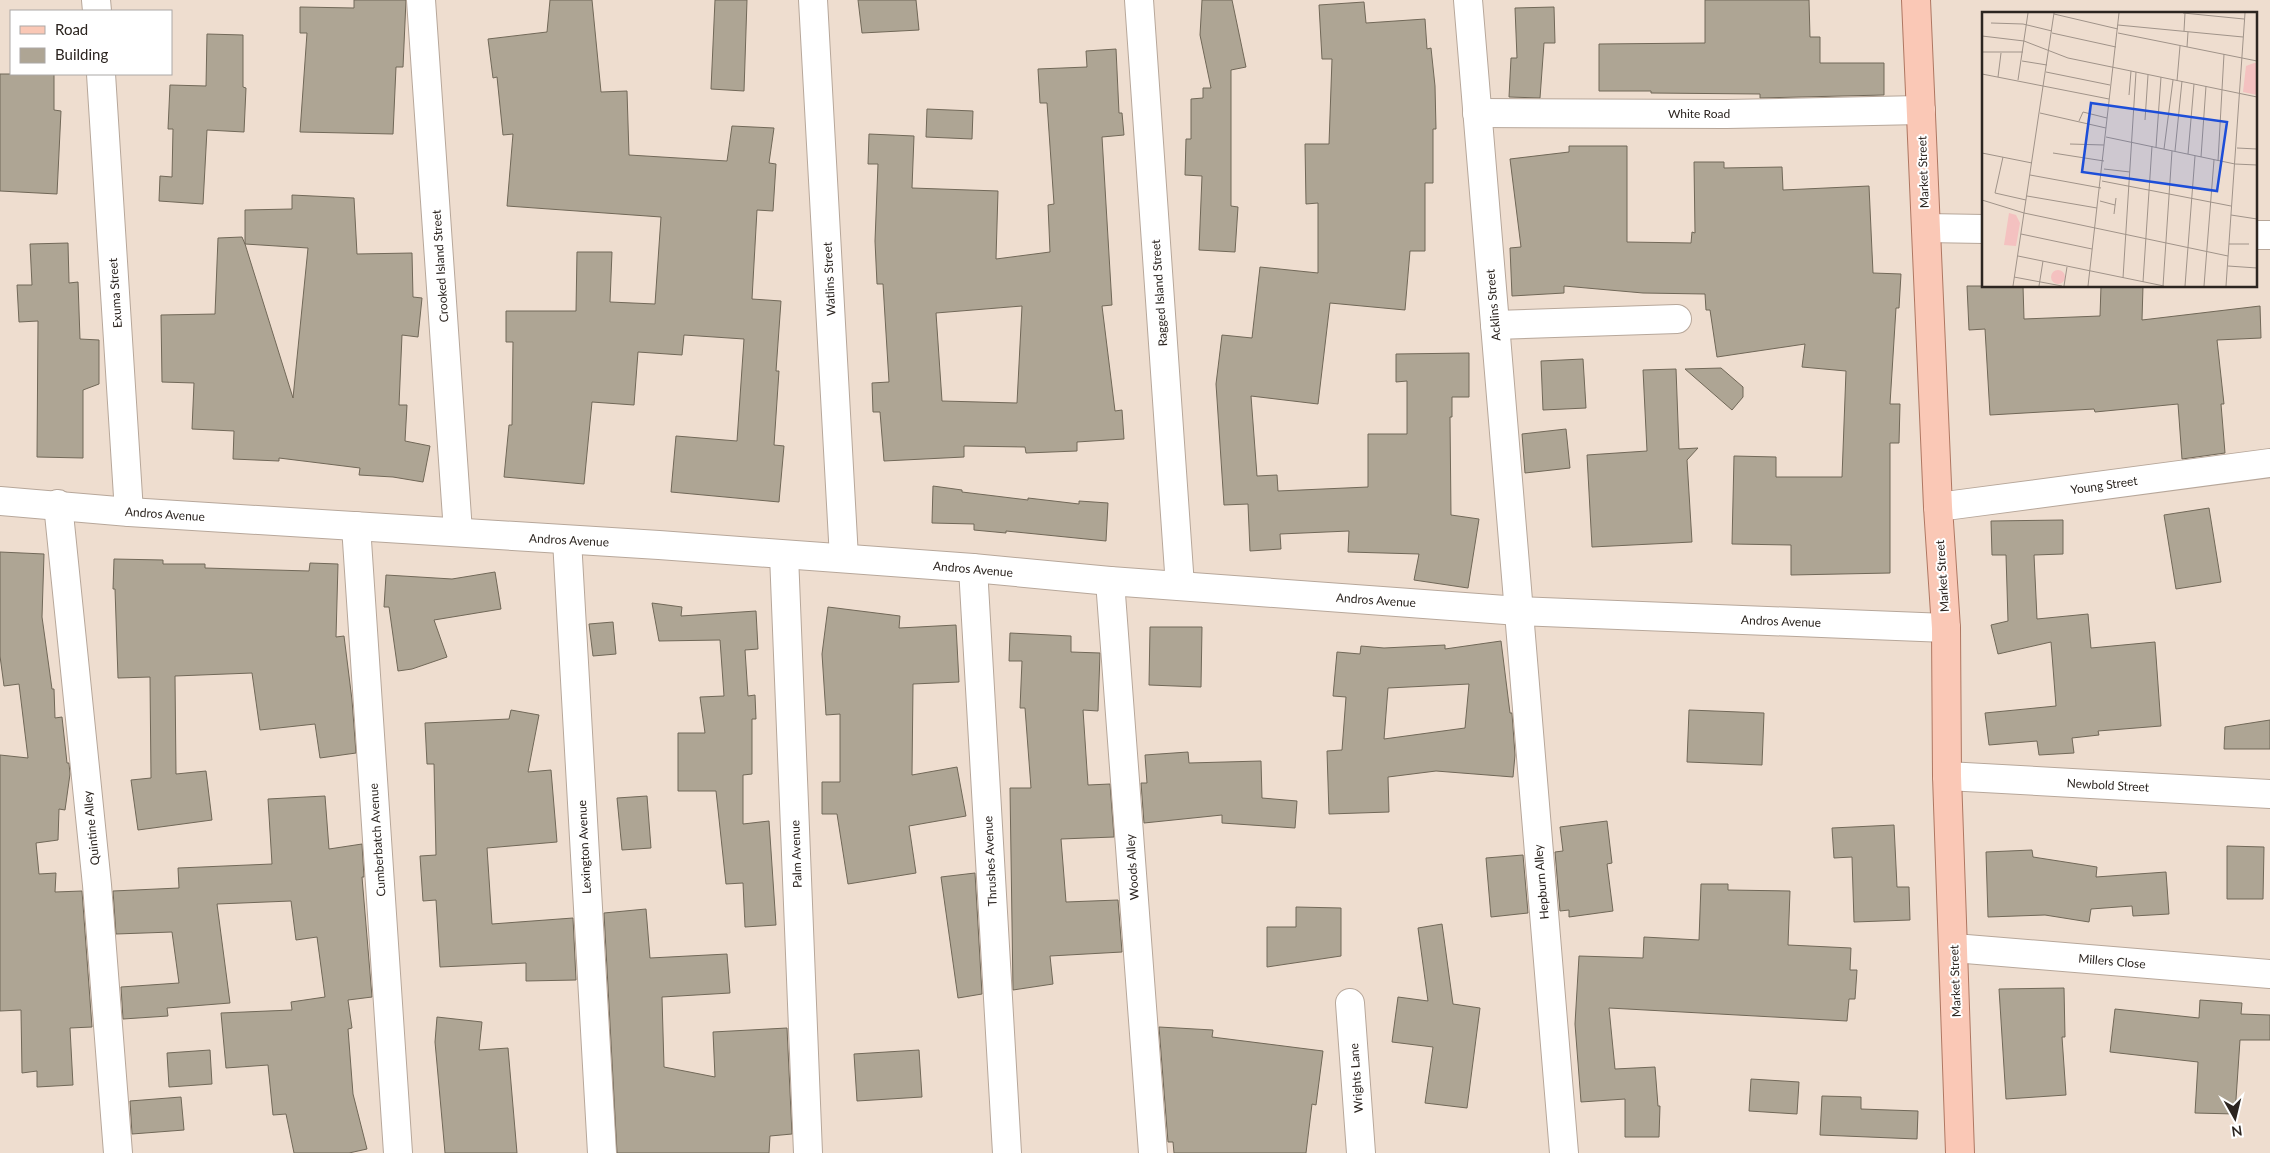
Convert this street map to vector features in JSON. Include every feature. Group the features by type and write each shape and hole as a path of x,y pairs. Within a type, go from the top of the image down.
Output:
{"main road":[{"name":"Market Street","path":"1916,0 1938,507 1946,628 1947,776 1960,1153"}],"street":[{"name":"Crooked Island Street","path":"421,0 458,532"},
{"name":"Watlins Street","path":"813,0 844,558"},
{"name":"Ragged Island Street","path":"1139,0 1180,586"},
{"name":"Acklins Street","path":"1468,0 1519,611"},
{"name":"Exuma Street","path":"101,75 129,512"},
{"name":"White Road","path":"1477,113 1726,114 1921,110"},
{"path":"1926,228 1982,229"},
{"path":"1495,325 1677,319"},
{"name":"Young Street","path":"1938,507 2270,463"},
{"name":"Andros Avenue","path":"0,500 129,512 844,558 1110,581 1519,611 1946,628"},
{"name":"Quintine Alley","path":"58,504 97,885 118,1153"},
{"name":"Cumberbatch Avenue","path":"356,526 398,1153"},
{"name":"Lexington Avenue","path":"567,540 602,1153"},
{"name":"Palm Avenue","path":"784,555 808,1153"},
{"name":"Thrushes Avenue","path":"973,568 1007,1153"},
{"name":"Woods Alley","path":"1110,581 1153,1153"},
{"name":"Hepburn Alley","path":"1519,611 1564,1153"},
{"name":"Newbold Street","path":"1947,776 2270,794"},
{"name":"Millers Close","path":"1954,948 2270,974"},
{"name":"Wrights Lane","path":"1350,1003 1361,1153"}],"building":[{"path":"354,0 406,0 403,67 396,67 393,134 300,132 307,33 300,33 300,7 354,8"},
{"path":"550,0 592,0 601,92 627,91 629,155 727,161 732,126 774,128 769,163 776,164 773,211 757,210 752,299 781,301 776,371 779,371 774,445 784,446 779,502 671,492 676,436 737,441 744,339 684,335 682,355 638,352 634,405 592,402 584,484 504,477 509,425 512,425 513,342 506,342 506,311 576,311 577,252 612,252 610,302 655,304 661,217 507,206 513,134 503,135 497,77 493,78 488,39 547,32"},
{"path":"715,0 747,0 744,91 711,89"},
{"path":"858,0 916,0 919,30 862,33"},
{"path":"1202,0 1232,0 1246,67 1231,70 1231,206 1238,207 1235,252 1199,250 1202,176 1185,175 1186,139 1191,139 1191,99 1203,98 1203,88 1211,88 1200,35"},
{"path":"1705,0 1809,0 1810,37 1820,37 1820,63 1884,63 1884,95 1760,98 1760,94 1599,91 1599,44 1705,43"},
{"path":"1364,2 1366,23 1425,19 1427,49 1431,48 1435,86 1436,129 1433,129 1433,183 1425,183 1425,251 1410,251 1405,310 1330,303 1318,404 1251,396 1257,476 1277,475 1278,491 1368,487 1368,434 1407,434 1407,381 1396,382 1396,354 1469,353 1469,397 1452,397 1452,417 1450,417 1451,515 1479,519 1468,588 1414,580 1419,554 1348,552 1349,531 1280,534 1281,549 1250,551 1248,504 1224,505 1216,384 1222,335 1252,338 1260,267 1318,273 1318,203 1306,204 1305,144 1329,144 1332,59 1322,59 1319,5"},
{"path":"1554,7 1555,43 1544,43 1540,98 1509,97 1511,58 1517,58 1515,8"},
{"path":"207,34 243,35 243,87 246,88 244,132 207,130 203,204 159,201 160,176 172,177 173,129 168,129 170,85 206,86"},
{"path":"1116,49 1119,113 1122,113 1124,135 1102,137 1112,305 1102,306 1115,411 1122,410 1124,439 1077,442 1077,451 1026,453 1025,447 964,446 964,457 884,461 880,412 873,412 872,383 889,382 883,284 877,284 875,241 878,164 868,164 869,134 914,136 912,188 998,191 996,259 1050,252 1048,205 1054,204 1047,103 1040,103 1038,69 1087,67 1086,51","holes":["1022,306 1017,403 942,401 936,313"]},
{"path":"0,74 54,75 54,110 61,111 57,194 0,191"},
{"path":"927,109 973,111 972,139 926,137"},
{"path":"1569,146 1627,146 1627,242 1691,243 1692,232 1695,233 1694,162 1724,162 1724,168 1782,167 1783,190 1869,186 1873,273 1901,274 1899,308 1896,308 1890,404 1900,404 1899,443 1890,443 1890,573 1791,575 1791,545 1732,544 1734,456 1776,457 1776,477 1842,477 1846,371 1802,367 1805,344 1717,357 1710,310 1706,310 1705,294 1643,293 1564,286 1564,293 1512,296 1510,248 1521,247 1510,159 1569,152"},
{"path":"292,195 354,198 357,254 412,253 413,297 422,298 418,337 402,335 399,405 407,405 405,441 430,446 423,482 393,477 359,475 360,468 279,458 279,461 233,459 234,431 192,429 194,383 162,382 161,315 215,314 218,238 242,237 245,244 245,210 292,209","holes":["245,244 308,248 293,398"]},
{"path":"68,243 69,283 78,282 80,339 99,340 99,384 83,390 83,458 37,457 38,321 19,322 17,285 32,285 30,244"},
{"path":"1967,286 2023,288 2024,319 2100,316 2101,288 2143,288 2142,320 2260,306 2261,338 2217,340 2224,404 2221,404 2225,453 2182,459 2178,404 2095,412 2094,409 1990,415 1985,329 1969,330"},
{"path":"1583,359 1586,408 1543,410 1541,361"},
{"path":"1721,368 1743,387 1743,397 1732,410 1685,369"},
{"path":"1676,369 1679,449 1698,448 1687,460 1692,542 1592,547 1587,455 1647,451 1643,370"},
{"path":"1566,429 1570,468 1525,473 1522,434"},
{"path":"933,486 962,490 962,492 1028,500 1028,498 1079,504 1079,501 1108,503 1106,541 1006,531 1006,533 974,530 974,524 932,523"},
{"path":"2209,508 2221,582 2176,589 2164,515"},
{"path":"2063,520 2063,554 2034,555 2037,619 2088,614 2091,648 2155,642 2161,726 2098,731 2099,735 2072,738 2074,753 2039,755 2037,741 1989,745 1985,713 2056,706 2051,642 1998,654 1991,625 2008,621 2006,555 1992,555 1991,521"},
{"path":"0,552 44,554 42,617 52,689 54,689 55,718 62,717 70,774 65,810 59,809 58,840 36,843 39,874 56,873 55,892 82,891 92,1027 70,1028 73,1085 37,1087 37,1071 22,1073 21,1010 0,1011 0,755 28,758 19,684 4,686 0,656"},
{"path":"114,559 163,560 163,564 205,564 205,568 309,571 310,563 338,564 336,637 344,636 356,753 320,758 315,724 260,730 252,673 175,676 176,774 206,771 212,820 138,830 131,780 151,778 150,677 118,678 115,589 113,589"},
{"path":"495,572 501,609 434,620 447,657 412,669 398,671 389,607 384,607 386,575 452,579"},
{"path":"652,603 682,607 681,616 756,611 758,649 745,650 748,696 755,695 756,719 752,719 752,774 743,775 743,824 769,821 776,925 745,927 743,883 726,884 716,791 678,791 678,733 705,733 700,697 724,696 720,640 659,641"},
{"path":"828,607 900,616 899,628 956,625 959,682 913,684 912,775 957,767 966,816 909,826 916,873 848,884 837,814 822,814 822,782 840,782 840,714 826,715 822,654"},
{"path":"613,622 616,654 593,656 589,624"},
{"path":"1150,627 1202,627 1201,687 1149,685"},
{"path":"1010,633 1071,636 1071,652 1100,653 1098,711 1083,710 1088,785 1110,784 1114,837 1061,839 1066,902 1118,900 1122,952 1050,956 1053,984 1013,990 1010,788 1031,788 1025,708 1020,708 1022,661 1009,661"},
{"path":"1501,641 1510,713 1512,713 1515,755 1513,777 1436,771 1388,777 1389,812 1329,814 1327,751 1342,750 1346,697 1333,696 1337,652 1360,654 1361,646 1384,648 1445,645 1445,649","holes":["1469,684 1465,728 1384,739 1388,688"]},
{"path":"511,710 539,715 528,772 551,770 557,842 487,848 492,924 573,918 576,980 526,981 526,963 440,967 436,900 423,901 420,856 436,855 434,764 427,764 425,723 509,719"},
{"path":"1689,710 1764,713 1762,765 1687,762"},
{"path":"2270,720 2270,749 2224,749 2225,727"},
{"path":"1188,752 1189,763 1261,761 1262,798 1297,801 1295,828 1222,823 1222,815 1144,823 1141,783 1147,783 1145,755"},
{"path":"325,796 329,849 362,844 364,877 362,877 372,997 348,1000 352,1028 348,1029 353,1094 367,1149 349,1153 294,1153 286,1114 273,1115 268,1065 226,1068 221,1013 292,1010 291,1002 325,997 317,937 296,940 291,901 217,904 230,1003 167,1008 168,1016 123,1019 121,987 179,983 172,932 116,934 113,891 179,888 178,868 272,864 268,799"},
{"path":"647,796 651,848 622,850 617,798"},
{"path":"1607,821 1612,863 1607,864 1613,911 1569,917 1569,910 1560,911 1555,852 1563,851 1560,827"},
{"path":"1894,825 1897,887 1909,887 1910,920 1854,922 1852,857 1834,858 1832,828"},
{"path":"2227,846 2264,847 2263,899 2227,899"},
{"path":"2032,850 2033,857 2097,867 2096,877 2166,872 2169,914 2133,916 2132,906 2091,909 2089,922 2045,915 1988,917 1986,852"},
{"path":"1523,855 1528,913 1491,917 1486,858"},
{"path":"975,873 982,994 958,998 941,877"},
{"path":"1701,884 1728,884 1728,890 1790,891 1788,945 1851,948 1850,970 1857,970 1855,999 1849,999 1847,1021 1609,1008 1615,1069 1655,1067 1658,1106 1660,1106 1659,1137 1625,1137 1625,1099 1581,1102 1575,1024 1579,956 1643,958 1644,937 1699,940"},
{"path":"1296,907 1341,908 1341,956 1267,967 1267,927 1296,927"},
{"path":"646,909 650,958 727,954 730,993 662,997 664,1067 715,1077 713,1032 787,1028 792,1134 770,1136 769,1153 617,1153 604,913"},
{"path":"1442,924 1453,1004 1480,1008 1467,1108 1425,1103 1433,1047 1392,1042 1398,997 1428,1001 1418,928"},
{"path":"2064,988 2065,1037 2062,1037 2066,1095 2006,1099 1999,989"},
{"path":"2200,1000 2242,1003 2241,1014 2270,1015 2270,1040 2240,1040 2235,1114 2195,1113 2198,1062 2110,1052 2115,1009 2199,1018"},
{"path":"437,1017 482,1022 479,1050 508,1048 517,1153 445,1153 435,1042"},
{"path":"1159,1027 1213,1030 1212,1037 1323,1051 1316,1105 1312,1104 1306,1153 1174,1153 1173,1142 1168,1142"},
{"path":"210,1050 212,1084 169,1087 167,1053"},
{"path":"919,1050 922,1097 857,1101 854,1054"},
{"path":"1751,1079 1799,1082 1797,1114 1749,1111"},
{"path":"1822,1096 1861,1097 1861,1109 1918,1111 1917,1139 1820,1135"},
{"path":"181,1097 184,1130 132,1134 130,1101"}]}
